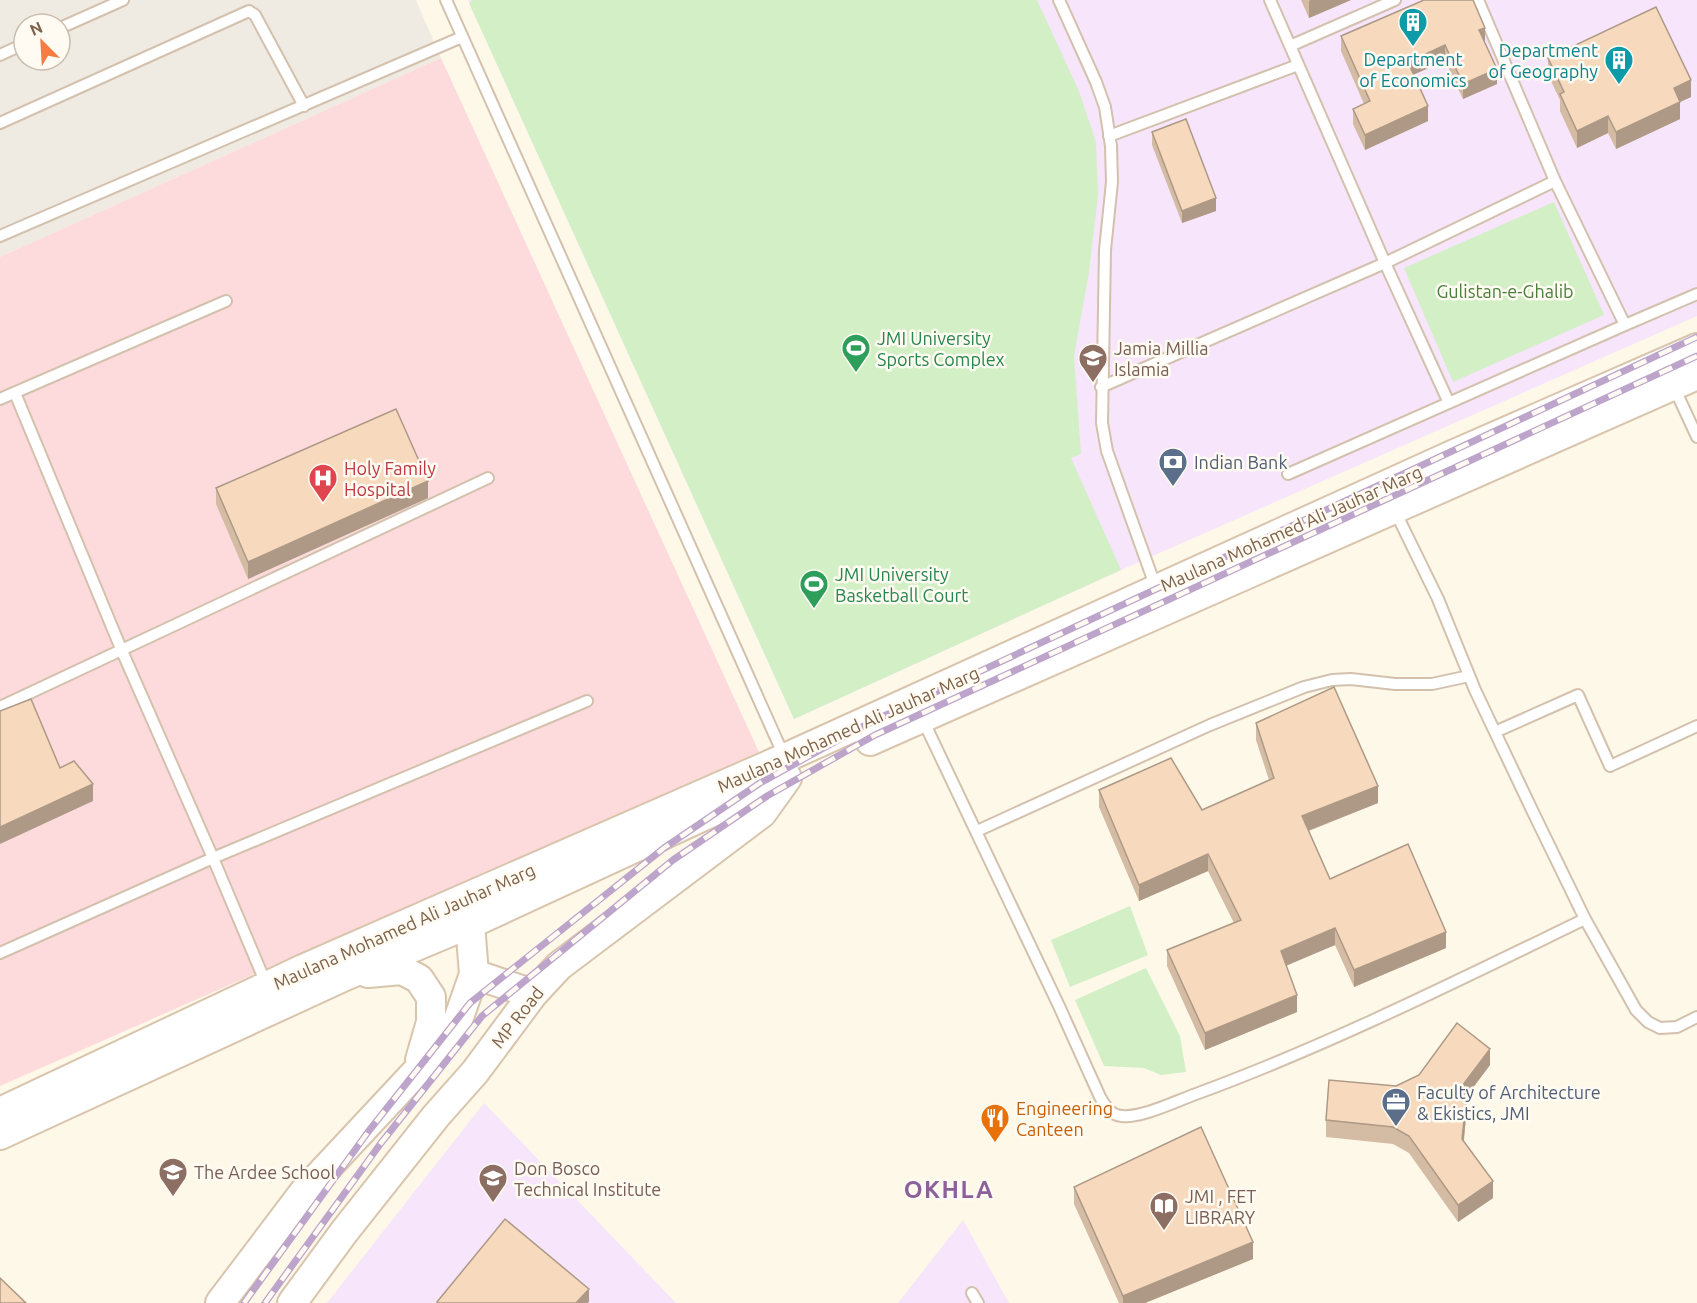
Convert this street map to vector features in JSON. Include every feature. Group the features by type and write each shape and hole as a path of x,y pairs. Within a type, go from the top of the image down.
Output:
{"main road":[{"name":"Maulana Mohamed Ali Jauhar Marg","path":"784,766 922,718 1394,509 1697,348"},
{"name":"Maulana Mohamed Ali Jauhar Marg","path":"0,1135 345,975 464,913 784,766 1156,588 1557,423 1685,380"},
{"name":"MP Road","path":"292,1303 344,1232 436,1116 475,1072 533,994 559,966 762,813 784,766"},
{"name":"Maulana Mohamed Ali Jauhar Marg","path":"0,1112 267,986 464,913"},
{"path":"220,1303 304,1192 417,1071 458,1020 474,974 464,913"},
{"path":"345,975 402,970 418,979 431,997 431,1014 417,1071"},
{"path":"474,974 533,994"}],"lane":[{"path":"72,23 123,0"},
{"path":"446,0 784,766"},
{"path":"1059,0 1105,107 1112,182 1105,250 1102,423 1107,451 1156,588"},
{"path":"1270,0 1449,403"},
{"path":"1290,46 1395,0"},
{"path":"1478,0 1555,181 1625,325"},
{"path":"0,123 249,11 254,13 304,106"},
{"path":"0,236 462,38"},
{"path":"1109,136 1298,65"},
{"path":"1101,387 1385,263 1555,181"},
{"path":"1288,474 1697,294"},
{"path":"0,399 226,301"},
{"path":"1685,380 1697,437"},
{"path":"15,393 122,651 267,986"},
{"path":"0,707 488,478"},
{"path":"1394,509 1438,599 1495,732 1585,919 1642,1018 1654,1026 1667,1029 1677,1027 1697,1017"},
{"path":"977,831 1210,725 1304,687 1332,680 1351,679 1395,684 1432,684 1470,676"},
{"path":"1495,732 1578,695 1610,766 1697,726"},
{"path":"0,953 213,858 587,700"},
{"path":"922,718 1100,1096 1107,1109 1113,1114 1135,1116 1242,1076 1472,974 1585,919"},
{"path":"972,1293 978,1303"}],"shaded area":[{"path":"0,0 416,0 441,58 0,257"},
{"name":"Jamia Millia Islamia","path":"468,0 1697,0 1697,316 1121,570 794,719"},
{"name":"Holy Family Hospital","path":"441,58 759,752 0,1086 0,257"},
{"name":"Don Bosco Technical Institute","path":"484,1103 676,1303 327,1303"},
{"path":"963,1220 1009,1303 898,1303"}],"green space":[{"name":"JMI University Sports Complex","path":"472,0 1037,0 1078,89 1096,142 1098,195 1089,272 1074,356 1081,454 1071,458 1121,570 794,719 469,3"},
{"name":"Gulistan-e-Ghalib","path":"1554,202 1604,315 1453,382 1404,268"},
{"path":"1130,906 1148,955 1070,987 1051,940"},
{"path":"1146,968 1180,1036 1186,1072 1161,1075 1144,1068 1104,1066 1075,1000"}],"building":[{"path":"1424,0 1473,0 1485,28 1479,30 1497,69 1463,84 1445,45 1408,62 1428,106 1365,135 1353,109 1370,101 1341,36"},
{"name":"Department of Geography","path":"1656,7 1691,80 1674,88 1680,102 1616,132 1608,116 1577,131 1560,94 1564,92 1548,58"},
{"path":"1186,119 1216,198 1182,211 1152,132"},
{"path":"396,409 428,481 248,562 216,488"},
{"path":"1334,687 1378,786 1302,816 1330,879 1408,844 1446,932 1354,970 1335,928 1281,951 1297,995 1205,1033 1167,950 1241,920 1208,854 1139,885 1099,790 1171,758 1202,810 1274,778 1256,723"},
{"path":"31,699 60,768 74,761 93,784 0,827 0,711"},
{"name":"Faculty of Architecture & Ekistics, JMI","path":"1457,1023 1490,1049 1453,1098 1466,1101 1462,1139 1493,1181 1458,1205 1409,1136 1393,1127 1326,1120 1329,1080 1396,1086 1419,1075"},
{"name":"JMI , FET LIBRARY","path":"1201,1127 1253,1242 1123,1296 1074,1187"},
{"path":"505,1219 589,1289 576,1303 437,1302"},
{"path":"0,1278 26,1303 0,1303"}],"railway":[{"path":"244,1303 368,1132 470,1003 664,848 760,783 869,723 1697,337"},
{"path":"265,1303 381,1143 482,1016 673,860 767,796 875,735 1697,356"}],"place":[{"name":"Department of Economics","path":"1413,48"},
{"name":"Department of Geography","path":"1619,86"},
{"name":"JMI University Sports Complex","path":"856,374"},
{"name":"Jamia Millia Islamia","path":"1093,384"},
{"name":"Indian Bank","path":"1173,488"},
{"name":"Holy Family Hospital","path":"323,504"},
{"name":"JMI University Basketball Court","path":"814,610"},
{"name":"Faculty of Architecture & Ekistics, JMI","path":"1396,1128"},
{"name":"Engineering Canteen","path":"995,1144"},
{"name":"The Ardee School","path":"173,1198"},
{"name":"Don Bosco Technical Institute","path":"493,1204"},
{"name":"JMI , FET LIBRARY","path":"1164,1232"}],"district":[{"name":"OKHLA","path":"949,1189"}]}
